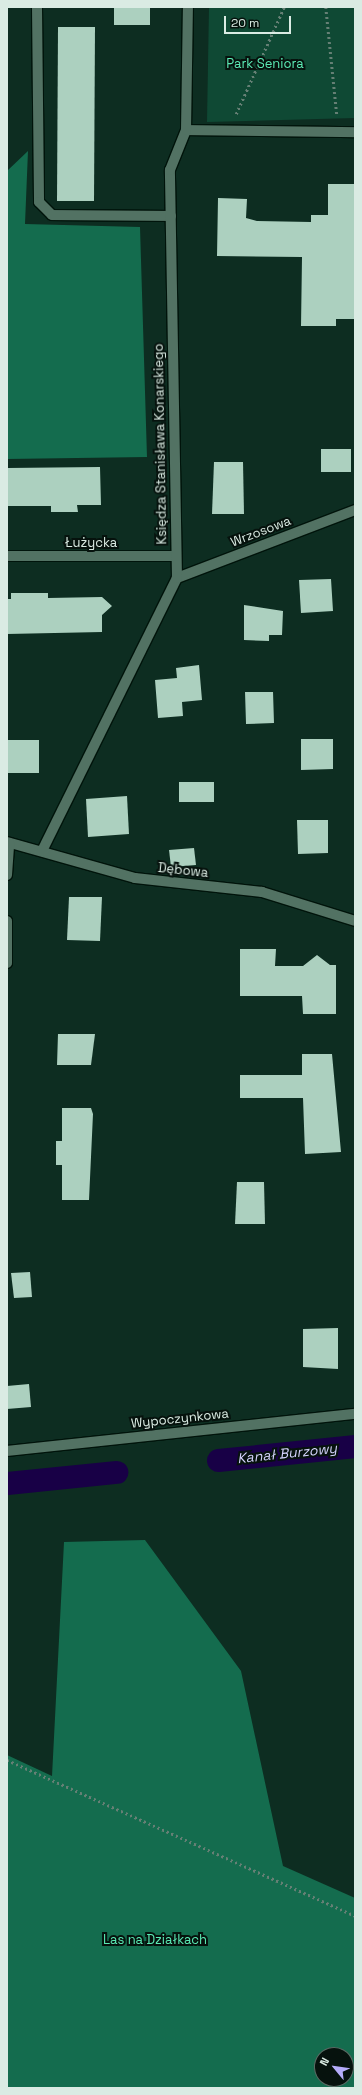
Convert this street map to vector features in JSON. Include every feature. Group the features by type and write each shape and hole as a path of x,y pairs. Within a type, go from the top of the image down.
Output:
{"street":[{"path":"37,7 39,202 52,215 171,216"},
{"name":"Księdza Stanisława Konarskiego","path":"177,578 175,556 170,170 186,130 188,7"},
{"path":"186,130 355,132"},
{"name":"Wrzosowa","path":"177,578 355,510"},
{"name":"Łużycka","path":"7,556 175,556"},
{"path":"42,851 177,578"},
{"path":"7,876 8,842"},
{"name":"Dębowa","path":"8,842 135,878 262,892 355,921"},
{"path":"7,921 7,963"},
{"name":"Wypoczynkowa","path":"7,1451 355,1414"}],"path":[{"path":"233,122 284,7"},
{"path":"326,7 338,120 330,120"},
{"path":"7,1760 355,1916"}],"green space":[{"name":"Park Seniora","path":"209,7 355,7 355,118 207,122"},
{"path":"28,151 25,224 140,227 147,457 7,459 7,171"},
{"name":"Las na Działkach","path":"145,1540 241,1671 283,1866 355,1898 355,2088 7,2088 7,1755 52,1776 64,1542"}],"building":[{"path":"114,7 150,7 150,25 114,25"},
{"path":"58,27 95,27 94,201 57,201"},
{"path":"328,184 355,184 355,319 336,319 336,326 301,326 302,257 217,256 218,198 247,199 246,218 257,221 311,222 311,215 328,215"},
{"path":"321,449 351,449 351,472 321,472"},
{"path":"214,462 243,462 244,514 212,514"},
{"path":"100,467 101,505 77,505 78,512 51,512 51,506 7,506 7,468"},
{"path":"331,579 333,611 301,613 299,580"},
{"path":"11,593 48,593 48,598 102,597 112,606 102,615 102,632 7,634 7,599 11,599"},
{"path":"244,605 283,611 282,635 269,635 269,641 244,640"},
{"path":"199,665 202,700 182,702 183,716 158,718 155,680 177,678 176,668"},
{"path":"245,692 273,692 274,723 246,724"},
{"path":"301,739 333,739 333,769 301,770"},
{"path":"7,740 39,740 39,773 7,773"},
{"path":"179,782 214,782 214,802 179,802"},
{"path":"127,796 129,834 88,837 86,799"},
{"path":"297,820 328,820 328,853 298,854"},
{"path":"194,848 196,865 171,867 169,850"},
{"path":"69,897 102,897 100,941 67,940"},
{"path":"240,949 276,949 275,966 303,966 317,955 330,965 336,965 336,1014 303,1014 302,996 240,996"},
{"path":"58,1034 95,1034 91,1065 57,1065"},
{"path":"302,1054 332,1054 341,1152 305,1154 303,1098 240,1098 240,1075 302,1075"},
{"path":"62,1108 91,1108 93,1114 89,1200 62,1200 62,1165 56,1165 56,1141 62,1141"},
{"path":"237,1182 264,1182 265,1224 235,1224"},
{"path":"30,1272 32,1297 14,1298 11,1273"},
{"path":"338,1328 338,1369 303,1367 303,1329"},
{"path":"29,1384 31,1407 7,1409 7,1386"}],"waterway":[{"name":"Kanał Burzowy","path":"218,1460 355,1446"},
{"name":"Kanał Burzowy","path":"7,1483 116,1472"}]}
